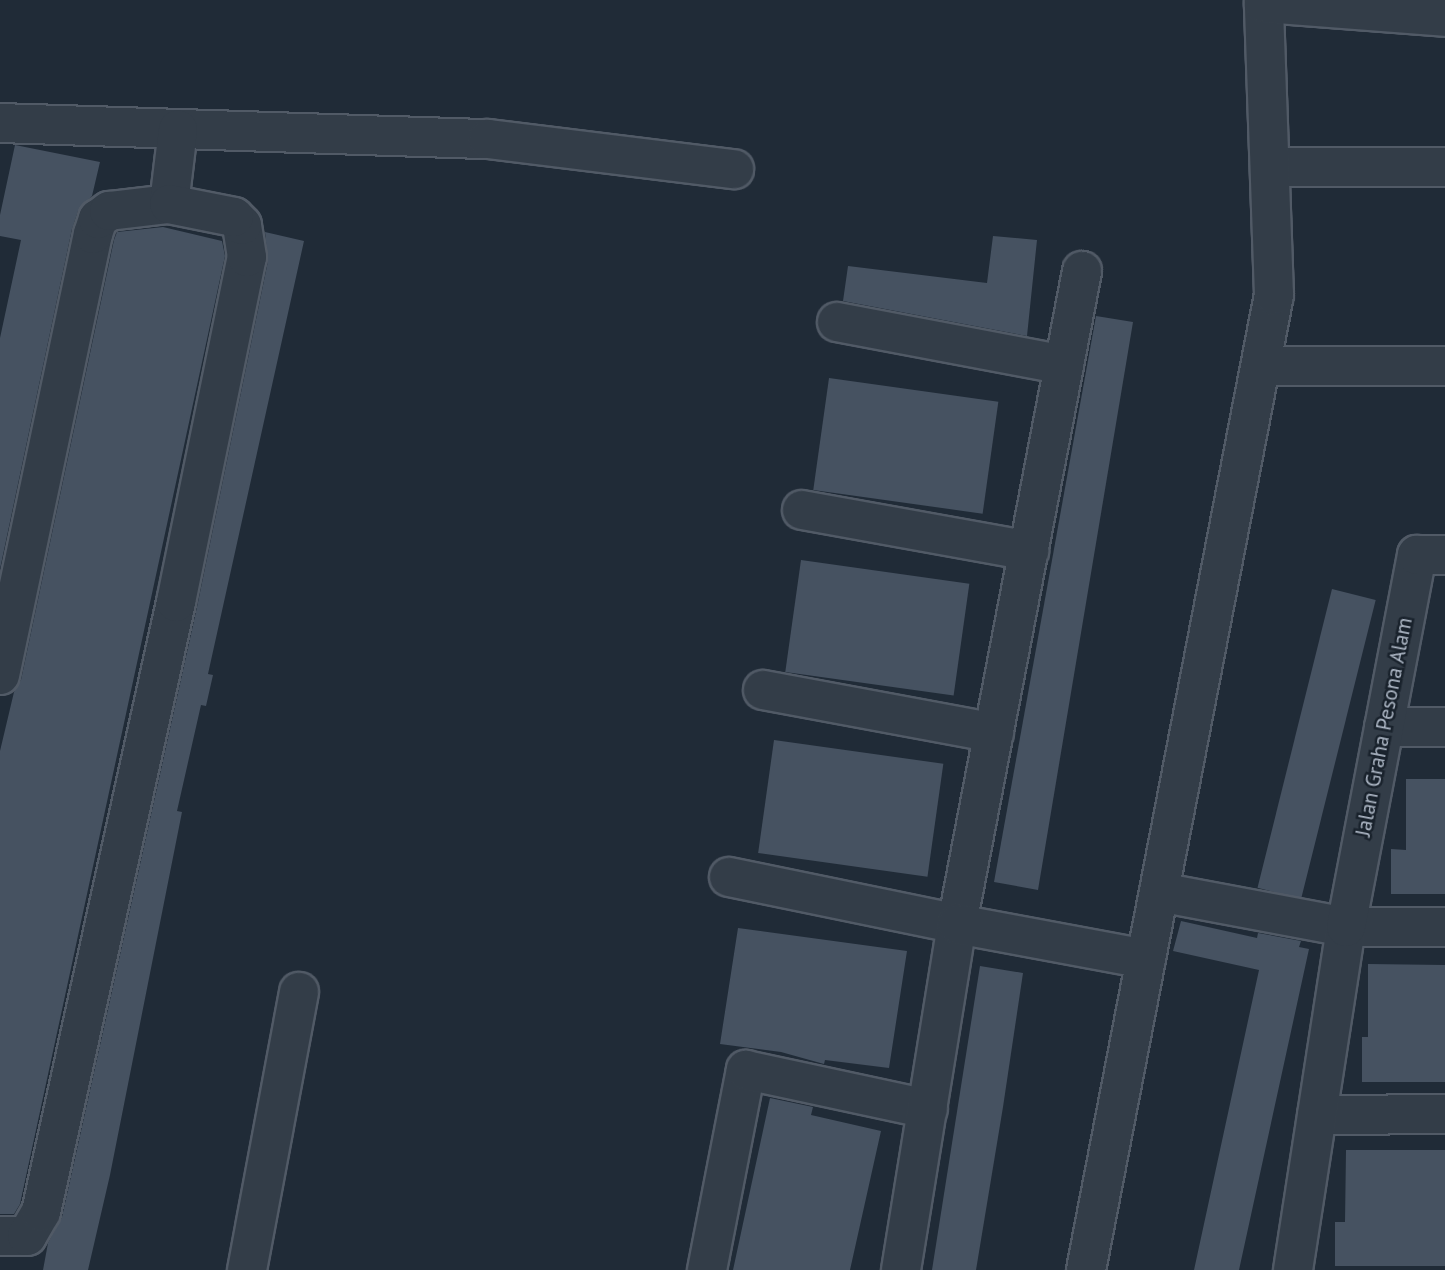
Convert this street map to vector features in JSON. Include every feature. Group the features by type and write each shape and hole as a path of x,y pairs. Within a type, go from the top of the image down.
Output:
{"street":[{"path":"1086,1270 1274,295 1264,3 1445,17"},
{"path":"0,123 488,139 734,169"},
{"path":"169,204 178,130"},
{"path":"1270,167 1445,167"},
{"path":"0,675 98,219 125,206 169,204 233,217 242,225 247,257 176,602 41,1212 27,1236 0,1236"},
{"path":"901,1270 957,924 1082,271"},
{"path":"837,322 1064,365"},
{"path":"1261,366 1445,366"},
{"path":"802,510 1029,551"},
{"name":"Jalan Graha Pesona Alam","path":"1293,1270 1346,927 1417,555 1445,555"},
{"path":"763,690 994,733"},
{"path":"1384,727 1445,727"},
{"path":"729,877 957,924 1146,959"},
{"path":"1160,892 1346,927 1445,927"},
{"path":"247,1270 299,992"},
{"path":"707,1270 746,1070 928,1109"},
{"path":"1317,1115 1445,1114"}],"building":[{"path":"15,145 100,162 92,196 78,211 72,229 0,569 0,338 21,240 0,236 0,215"},
{"path":"163,227 222,241 225,256 20,1204 14,1214 0,1214 0,751 14,692 21,680 114,240 117,232"},
{"path":"265,232 304,241 208,674 213,675 206,706 201,705 177,811 182,812 110,1175 88,1270 43,1270 48,1243 62,1217 197,607 268,261"},
{"path":"993,236 1037,240 1027,336 843,301 848,266 987,283"},
{"path":"1096,316 1133,322 1038,890 994,882"},
{"path":"829,378 998,402 983,514 813,490"},
{"path":"801,560 969,584 954,696 785,672"},
{"path":"1332,589 1376,600 1301,899 1257,888"},
{"path":"774,740 943,764 927,877 758,853"},
{"path":"1406,779 1445,779 1445,894 1391,894 1391,849 1406,850"},
{"path":"1181,921 1257,938 1258,933 1301,941 1299,947 1309,949 1239,1270 1194,1270 1259,970 1173,951"},
{"path":"738,928 907,951 889,1068 825,1060 824,1064 781,1052 720,1044"},
{"path":"1368,964 1445,965 1445,1082 1362,1082 1362,1037 1368,1037"},
{"path":"980,966 1023,973 1003,1107 976,1270 932,1270"},
{"path":"770,1098 813,1107 811,1115 881,1131 850,1270 733,1270"},
{"path":"1346,1150 1445,1150 1445,1266 1335,1266 1335,1222 1345,1222"}]}
